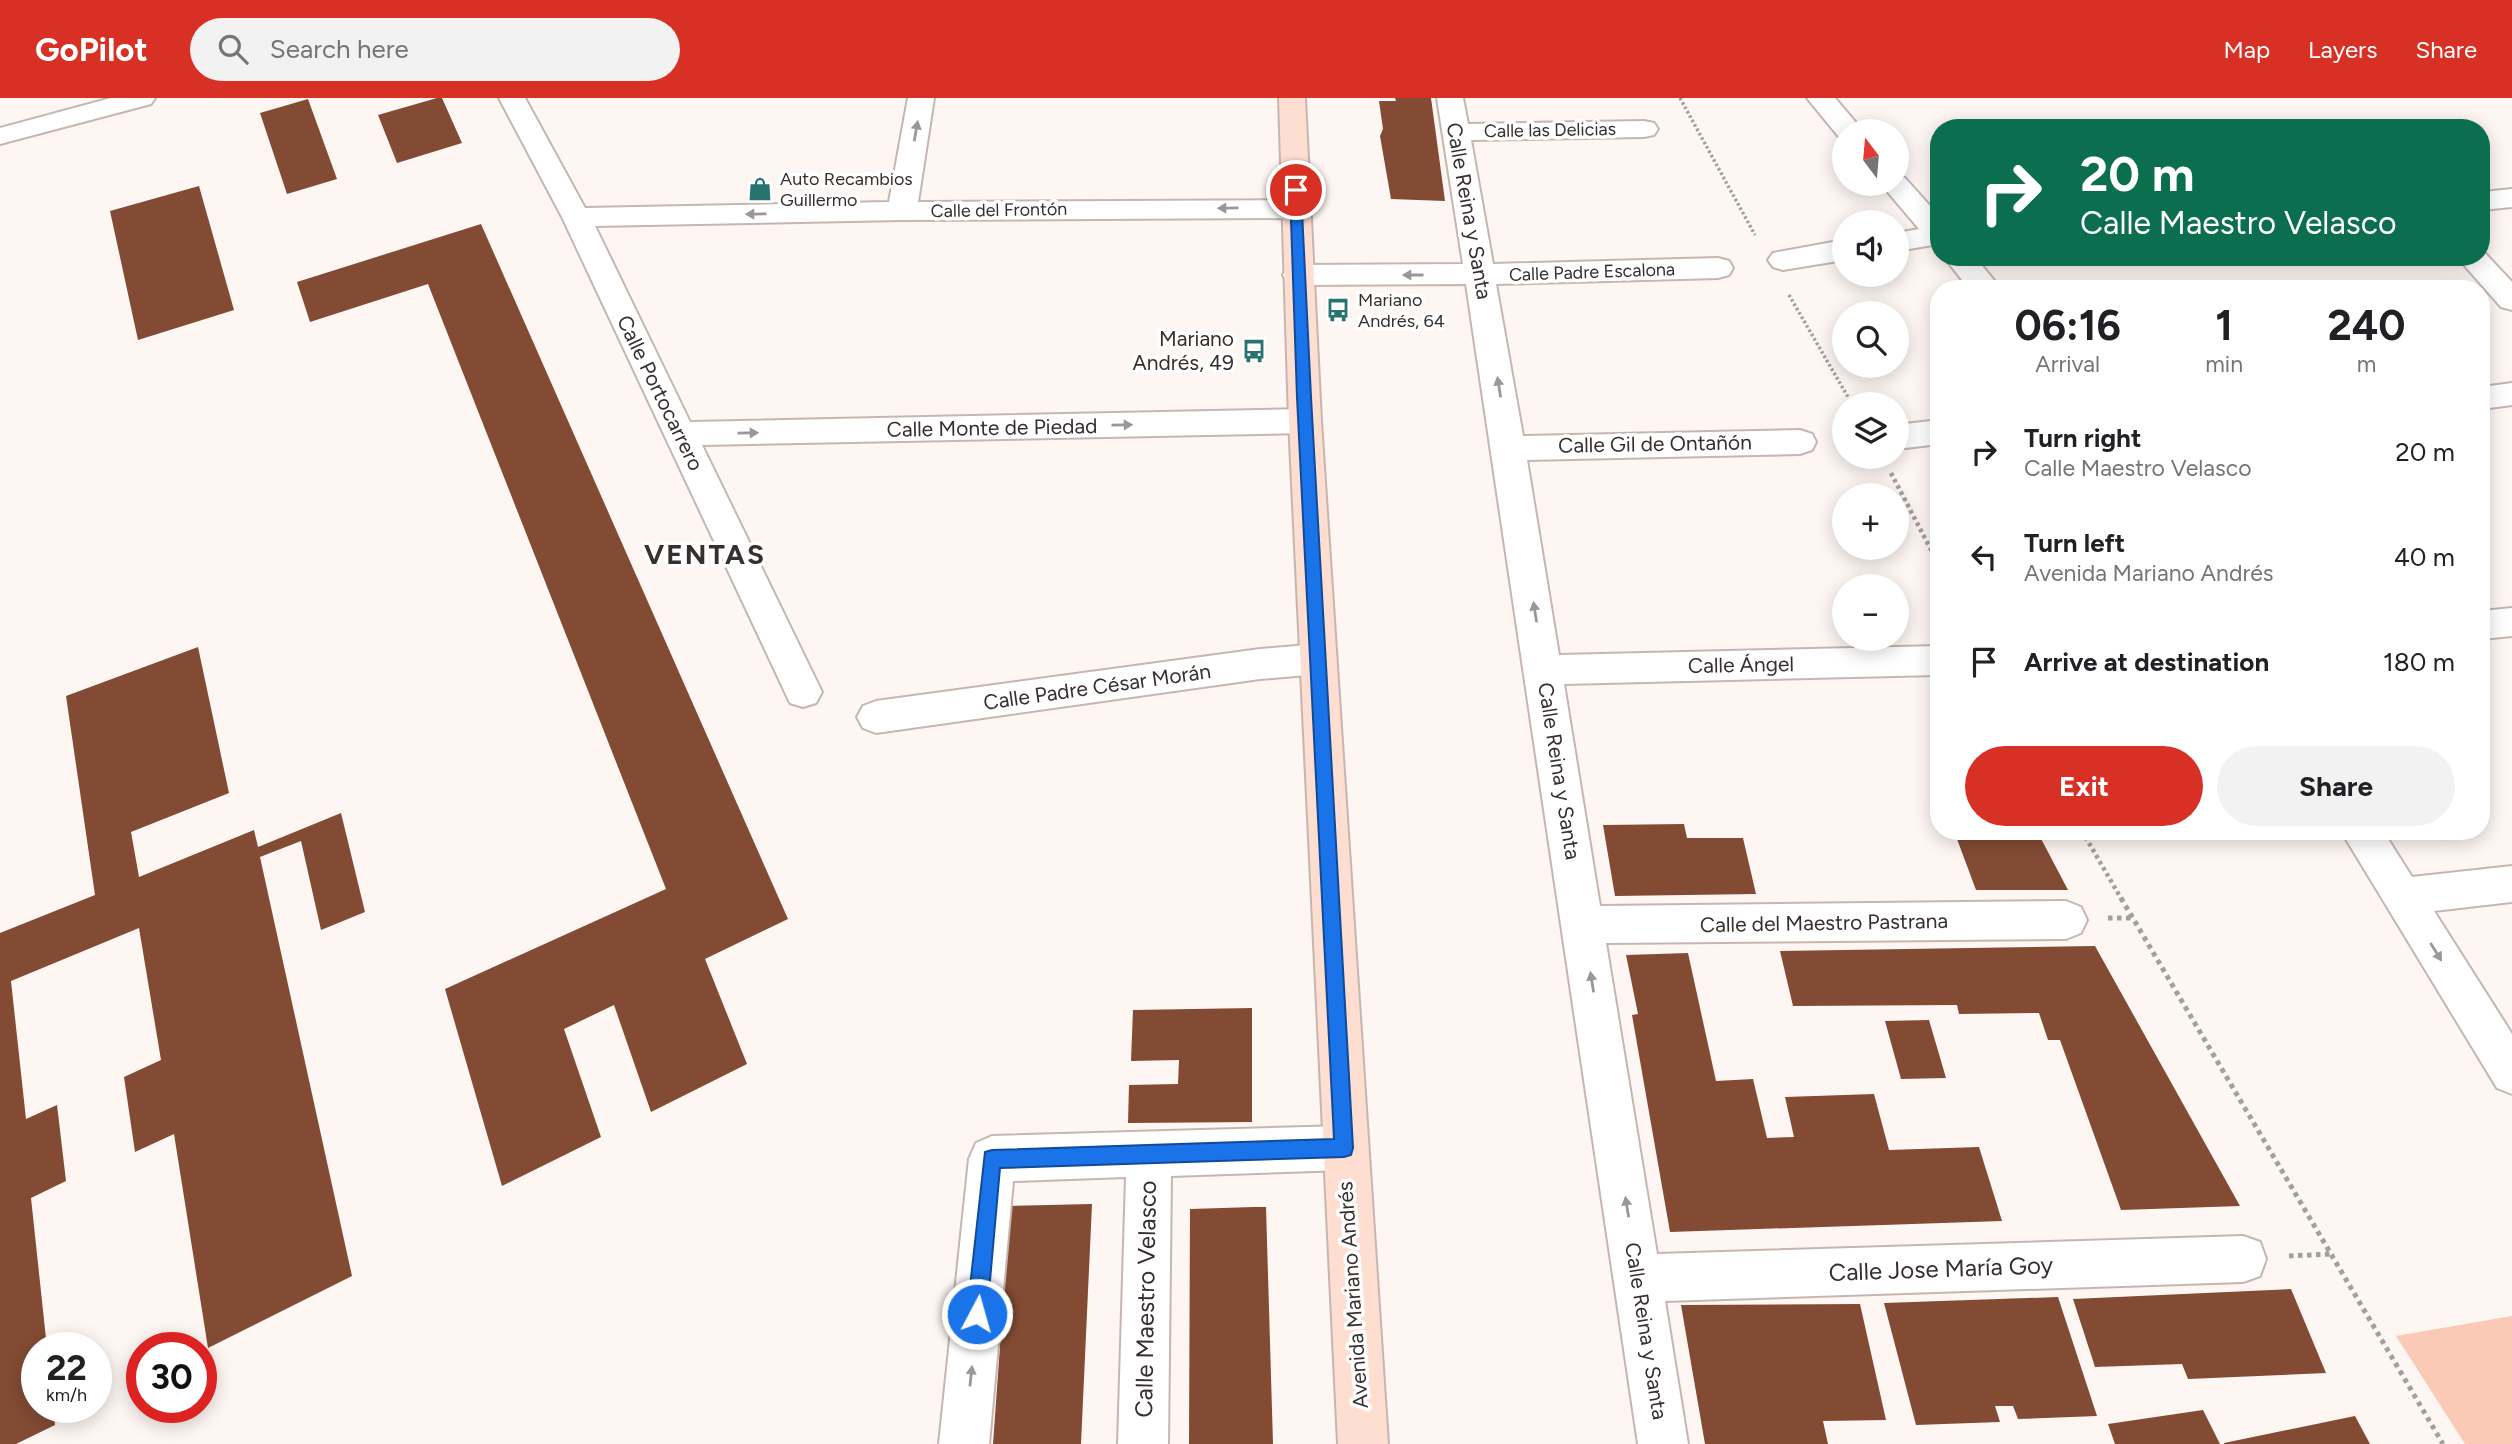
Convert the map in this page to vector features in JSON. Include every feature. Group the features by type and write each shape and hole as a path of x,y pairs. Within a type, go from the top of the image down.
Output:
{"main road":[{"name":"Avenida Mariano Andrés","path":"1293,98 1305,421 1344,1148 1363,1444"}],"street":[{"path":"0,136 142,98"},
{"name":"Calle Portocarrero","path":"512,98 576,217 803,692"},
{"path":"902,211 921,98"},
{"name":"Calle Reina y Santa","path":"1450,98 1509,448 1663,1444"},
{"path":"1820,98 1827,98"},
{"path":"1820,98 1838,119"},
{"name":"Calle las Delicias","path":"1455,132 1644,129"},
{"path":"1905,196 1930,225"},
{"path":"2490,200 2512,198"},
{"name":"Calle del Frontón","path":"576,217 902,211 1296,209"},
{"path":"1909,240 1930,236"},
{"path":"1783,260 1832,252"},
{"path":"1967,266 1978,280"},
{"path":"2480,266 2512,300"},
{"name":"Calle Padre Escalona","path":"1298,275 1481,275 1718,268"},
{"path":"2490,397 2512,394"},
{"name":"Calle Monte de Piedad","path":"680,434 1305,421"},
{"path":"1909,436 1930,433"},
{"name":"Calle Gil de Ontañón","path":"1509,448 1800,442"},
{"path":"2490,624 2512,622"},
{"name":"Calle Padre César Morán","path":"876,717 1260,664 1318,659"},
{"name":"Calle Ángel","path":"1544,670 1930,660"},
{"path":"2366,840 2512,1073"},
{"path":"2401,897 2512,884"},
{"name":"Calle del Maestro Pastrana","path":"1583,925 2066,920"},
{"name":"Calle Maestro Velasco","path":"964,1444 992,1159 1344,1148"},
{"name":"Calle Maestro Velasco","path":"1143,1444 1149,1155"},
{"name":"Calle Jose María Goy","path":"1639,1278 2243,1259"}],"path":[{"path":"1888,469 1930,548"},
{"path":"2087,840 2442,1444"}],"shaded area":[{"path":"2512,1316 2512,1444 2465,1444 2396,1336"}],"building":[{"path":"442,98 462,143 397,163 378,115"},
{"path":"1395,98 1431,98 1445,201 1391,199 1380,136 1383,129 1379,101 1396,101"},
{"path":"308,99 337,179 287,194 260,113"},
{"path":"199,186 234,310 138,340 110,211"},
{"path":"481,224 788,919 705,959 747,1064 651,1112 614,1005 564,1029 601,1137 502,1186 445,989 666,889 428,284 310,322 297,282"},
{"path":"198,647 229,793 131,832 139,877 254,830 258,847 341,813 365,912 321,930 301,841 260,857 352,1276 217,1344 217,1332 205,1332 174,1134 135,1152 124,1077 161,1060 139,928 11,981 26,1119 57,1105 66,1181 31,1198 45,1332 21,1332 21,1423 55,1425 16,1444 0,1444 0,933 95,895 66,696"},
{"path":"1684,824 1687,838 1743,838 1756,894 1615,896 1603,825"},
{"path":"1957,840 2042,840 2068,890 1976,890"},
{"path":"2095,946 2240,1206 2121,1210 2060,1040 2048,1040 2039,1013 1959,1014 1957,1005 1793,1006 1780,951"},
{"path":"1688,953 1716,1081 1753,1079 1767,1138 1794,1137 1785,1097 1874,1094 1889,1150 1979,1147 2002,1221 1670,1232 1632,1015 1638,1014 1626,955"},
{"path":"1252,1008 1252,1122 1128,1123 1129,1085 1178,1084 1179,1060 1131,1061 1133,1010"},
{"path":"1929,1020 1946,1078 1901,1079 1885,1021"},
{"path":"1092,1204 1081,1444 993,1444 1010,1206"},
{"path":"1266,1207 1273,1444 1189,1444 1190,1209"},
{"path":"2291,1289 2326,1373 2188,1379 2182,1364 2095,1367 2073,1299"},
{"path":"2058,1297 2097,1416 2018,1419 2013,1406 1995,1406 2000,1422 1916,1425 1884,1303"},
{"path":"1860,1304 1886,1420 1823,1421 1828,1444 1705,1444 1681,1305"},
{"path":"2203,1410 2220,1444 2115,1444 2108,1424"},
{"path":"2355,1416 2370,1444 2224,1444 2224,1443"}],"place":[{"name":"Auto Recambios Guillermo","path":"760,189"},
{"name":"Mariano Andrés, 64","path":"1338,310"},
{"name":"Mariano Andrés, 49","path":"1254,351"}],"district":[{"name":"VENTAS","path":"705,554"}],"route":[{"path":"977,1314 992,1159 1344,1148 1304,397 1296,190"}]}
